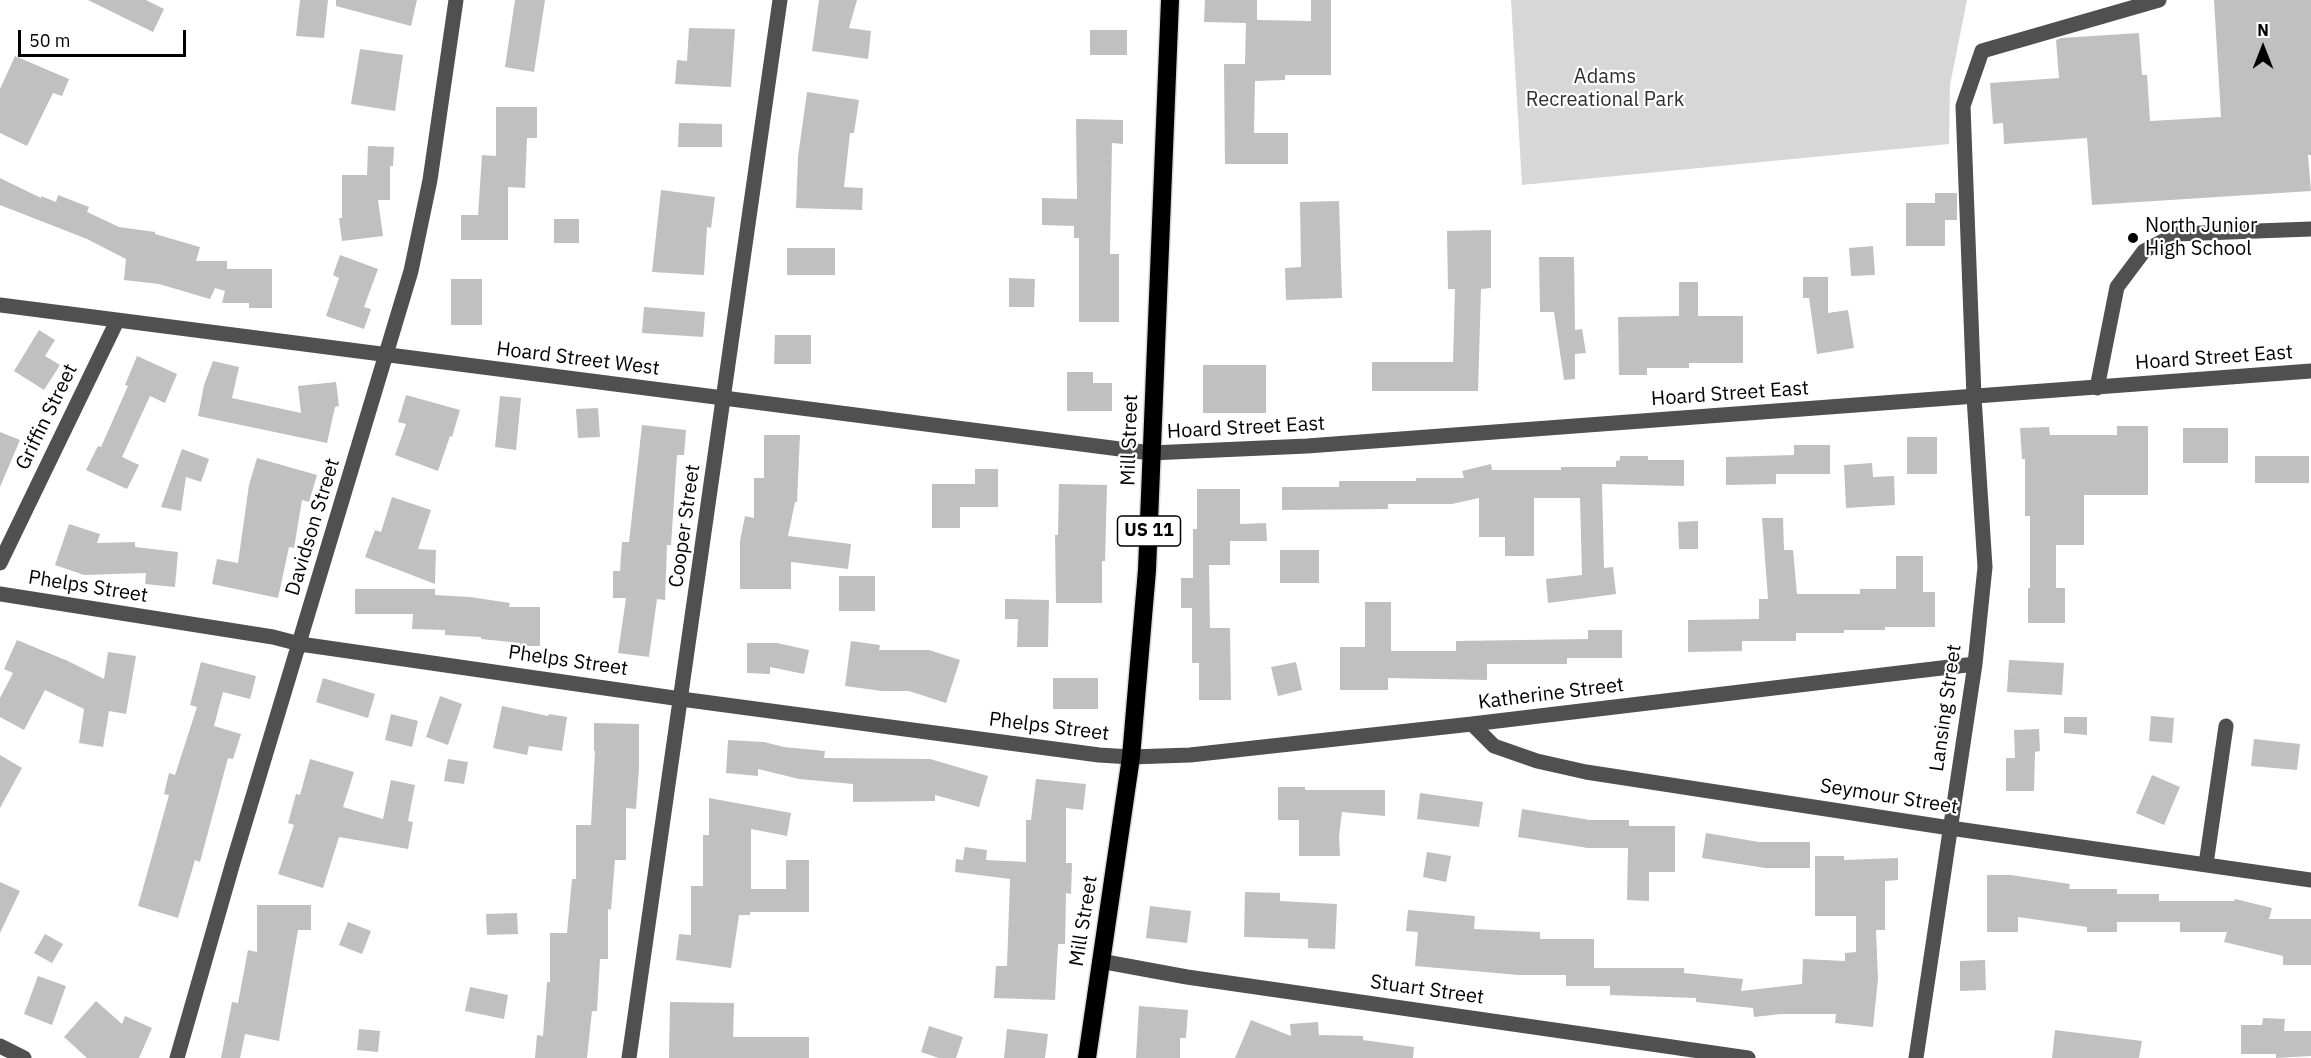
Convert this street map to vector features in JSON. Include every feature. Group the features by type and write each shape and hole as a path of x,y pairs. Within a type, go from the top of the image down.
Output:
{"highway":[{"name":"Mill Street","path":"1087,1058 1131,757 1147,570 1170,0"}],"street":[{"name":"Davidson Street","path":"177,1058 232,866 411,271 430,180 456,0"},
{"name":"Cooper Street","path":"629,1058 725,399 780,0"},
{"name":"Lansing Street","path":"1916,1058 1975,664 1985,567 1974,397 1963,106 1982,51 2159,0"},
{"path":"2097,388 2117,287 2144,251 2176,234 2311,229"},
{"name":"Hoard Street West","path":"0,305 1151,453"},
{"name":"Griffin Street","path":"0,563 117,321"},
{"name":"Hoard Street East","path":"1151,453 1319,446 2311,372"},
{"name":"Phelps Street","path":"0,594 273,637 300,644 681,699 1099,755 1131,757"},
{"name":"Katherine Street","path":"1131,757 1190,755 1472,724 1975,664"},
{"name":"Seymour Street","path":"1472,724 1494,746 1537,761 1586,772 2311,880"},
{"path":"2206,864 2226,726"},
{"name":"Stuart Street","path":"1100,961 1186,977 1748,1058"},
{"path":"0,1046 24,1058"}],"green space":[{"name":"Adams Recreational Park","path":"1511,0 1967,0 1950,85 1949,144 1522,185"}],"building":[{"path":"88,0 146,0 164,9 153,32"},
{"path":"300,0 328,0 324,38 296,36"},
{"path":"336,0 417,0 411,26 336,6"},
{"path":"515,0 545,0 534,72 505,67"},
{"path":"819,0 857,0 849,28 871,31 868,59 812,51"},
{"path":"1205,0 1257,0 1257,20 1311,21 1311,0 1331,0 1331,75 1285,75 1285,80 1255,81 1254,133 1288,133 1288,164 1225,164 1224,64 1245,64 1246,23 1204,22"},
{"path":"2214,0 2311,0 2311,155 2308,155 2311,191 2092,205 2087,138 2004,144 2003,123 1993,124 1990,83 2059,78 2056,40 2061,38 2139,33 2142,75 2147,75 2150,121 2221,117"},
{"path":"689,28 735,29 731,87 675,84 677,60 687,61"},
{"path":"1090,30 1127,30 1127,55 1090,55"},
{"path":"360,49 403,55 395,111 351,104"},
{"path":"15,56 69,79 62,96 53,93 27,146 0,133 0,89"},
{"path":"807,92 859,100 854,133 850,133 844,187 863,188 862,210 796,208 798,157"},
{"path":"496,107 537,107 537,138 527,138 525,188 508,187 508,240 461,240 461,215 478,215 482,155 496,156"},
{"path":"1076,119 1123,120 1123,144 1112,143 1110,254 1119,254 1119,322 1079,322 1079,238 1074,238 1074,226 1042,225 1042,198 1077,199"},
{"path":"679,123 722,124 722,147 678,147"},
{"path":"368,146 394,147 393,166 390,166 390,200 378,200 383,236 342,241 339,218 342,218 342,175 367,175"},
{"path":"0,178 41,198 41,196 56,202 58,195 89,207 87,212 119,227 155,232 155,234 200,247 196,261 227,261 227,269 272,269 272,308 249,308 249,303 222,303 225,291 215,288 210,299 159,284 124,280 126,259 87,239 0,205"},
{"path":"661,190 715,197 711,228 707,227 704,275 652,272"},
{"path":"1935,193 1957,193 1957,220 1945,220 1945,246 1906,246 1906,203 1935,203"},
{"path":"1339,201 1342,298 1286,300 1285,268 1301,267 1300,202"},
{"path":"554,219 579,219 579,243 554,243"},
{"path":"1491,230 1491,288 1481,289 1478,391 1372,391 1372,362 1453,362 1455,289 1448,289 1447,231"},
{"path":"1873,246 1875,275 1851,276 1849,248"},
{"path":"787,248 835,248 835,275 787,275"},
{"path":"340,255 378,269 364,307 371,309 364,329 326,316 339,278 333,275"},
{"path":"1539,257 1574,257 1575,330 1582,329 1586,353 1575,354 1575,379 1564,380 1554,312 1540,312"},
{"path":"1803,277 1828,277 1828,313 1848,310 1854,348 1817,354 1809,298 1803,298"},
{"path":"1009,278 1035,279 1034,307 1009,307"},
{"path":"451,279 482,279 482,325 451,325"},
{"path":"1679,282 1698,282 1698,316 1743,316 1743,363 1689,363 1689,368 1647,368 1647,375 1619,375 1618,317 1679,316"},
{"path":"644,307 705,312 703,337 642,333"},
{"path":"39,330 55,340 45,356 60,365 44,390 14,371"},
{"path":"775,335 811,335 811,364 774,364"},
{"path":"137,356 177,374 165,403 150,396 122,457 139,465 127,489 86,470 98,446 101,447 128,386 125,385"},
{"path":"213,361 239,367 232,398 301,413 298,386 336,382 339,406 335,407 327,443 198,416 204,385"},
{"path":"1203,365 1266,365 1266,413 1203,413"},
{"path":"1067,372 1093,372 1093,383 1112,383 1112,411 1067,411"},
{"path":"406,395 460,410 438,471 395,455 406,424 398,422"},
{"path":"500,396 521,398 516,450 495,447"},
{"path":"598,408 600,437 578,438 576,409"},
{"path":"642,425 686,430 684,455 677,455 671,545 667,545 665,600 657,599 649,657 618,653 626,598 613,598 613,571 620,571 622,542 629,542"},
{"path":"2117,426 2148,426 2148,495 2084,495 2084,545 2056,545 2056,588 2065,588 2065,623 2028,623 2030,516 2025,516 2025,459 2022,459 2020,428 2049,427 2050,435 2117,435"},
{"path":"2183,428 2228,428 2228,463 2183,463"},
{"path":"0,432 20,440 0,487"},
{"path":"764,435 800,435 797,502 795,502 788,536 851,544 848,569 791,562 791,589 740,589 740,541 745,516 754,518 754,478 764,478"},
{"path":"1907,437 1937,437 1937,474 1907,474"},
{"path":"1794,445 1830,445 1830,474 1776,474 1776,484 1726,485 1726,457 1794,455"},
{"path":"182,449 209,459 201,482 186,477 181,511 161,507"},
{"path":"1620,456 1648,456 1648,460 1684,460 1684,486 1602,484 1604,568 1613,567 1616,594 1548,603 1546,579 1582,575 1580,498 1534,498 1534,556 1505,556 1505,537 1479,537 1479,498 1452,504 1388,504 1388,509 1282,510 1282,487 1339,487 1339,481 1416,481 1416,478 1464,478 1462,471 1491,464 1492,470 1616,467 1616,461 1620,460"},
{"path":"2255,456 2309,456 2309,483 2255,483"},
{"path":"257,458 317,475 309,502 302,500 294,548 289,547 278,598 212,584 217,559 238,563 249,485"},
{"path":"1872,463 1873,477 1894,476 1895,505 1846,508 1844,465"},
{"path":"975,469 998,469 998,507 960,507 960,528 932,528 932,484 975,484"},
{"path":"1059,484 1107,485 1102,603 1056,603 1055,535 1058,535"},
{"path":"1197,489 1240,489 1240,524 1266,523 1267,541 1230,541 1230,565 1209,565 1210,628 1230,628 1231,700 1199,700 1199,663 1192,663 1192,608 1181,608 1181,578 1193,578 1193,529 1197,529"},
{"path":"392,497 431,510 418,549 436,550 435,584 365,557 375,530 381,532"},
{"path":"1762,518 1783,518 1784,550 1793,550 1797,594 1860,594 1860,589 1896,589 1896,556 1923,556 1923,592 1935,592 1935,627 1885,627 1885,630 1844,630 1844,633 1796,633 1796,641 1742,641 1742,651 1688,652 1688,620 1759,619 1759,599 1768,599"},
{"path":"1698,521 1698,549 1679,549 1678,522"},
{"path":"69,524 100,534 97,543 135,542 135,547 178,552 175,587 145,584 146,573 84,575 55,565"},
{"path":"1280,550 1319,550 1319,583 1280,583"},
{"path":"839,576 875,576 875,611 839,611"},
{"path":"355,589 435,589 435,595 510,603 509,607 540,607 540,646 520,646 520,643 481,639 481,637 445,635 445,630 412,629 413,614 355,614"},
{"path":"1005,599 1049,600 1048,647 1017,647 1018,619 1005,619"},
{"path":"1365,602 1391,602 1391,651 1456,651 1456,641 1588,639 1588,630 1622,630 1622,658 1567,658 1567,664 1487,664 1487,680 1388,678 1388,690 1340,690 1340,647 1365,647"},
{"path":"17,640 104,679 108,652 136,656 126,714 109,711 103,747 79,743 84,709 45,690 24,730 0,717 0,698 13,673 4,669"},
{"path":"851,641 880,645 879,650 929,650 960,660 946,703 909,691 882,691 845,686"},
{"path":"747,643 777,643 809,650 804,674 770,667 770,674 747,673"},
{"path":"2009,660 2064,663 2062,695 2007,692"},
{"path":"201,662 256,676 250,699 223,692 214,726 241,734 233,759 228,758 200,862 195,860 178,918 138,906 169,795 164,794 169,773 175,775 197,707 190,705"},
{"path":"1296,662 1302,690 1278,696 1271,667"},
{"path":"323,678 375,694 368,718 316,702"},
{"path":"1053,678 1098,678 1098,709 1053,709"},
{"path":"440,696 462,704 448,745 426,737"},
{"path":"502,706 548,716 549,714 567,717 562,751 529,746 527,755 493,748"},
{"path":"391,714 418,721 412,747 385,740"},
{"path":"2151,716 2174,718 2172,743 2149,741"},
{"path":"2064,717 2087,717 2087,735 2064,733"},
{"path":"594,723 639,724 636,809 626,808 626,860 615,860 611,910 608,909 608,959 600,959 597,1011 592,1011 587,1058 535,1058 537,1035 543,1036 547,982 550,982 550,933 567,933 572,879 576,879 576,825 591,825 595,751"},
{"path":"2039,729 2040,751 2035,752 2034,791 2006,791 2006,758 2015,758 2014,730"},
{"path":"2254,739 2300,744 2297,770 2251,766"},
{"path":"728,740 764,742 784,747 825,751 824,758 930,759 988,776 979,807 935,795 935,801 853,802 853,784 799,779 758,769 758,776 726,773"},
{"path":"0,755 22,768 0,808"},
{"path":"310,759 354,772 343,807 383,819 391,780 415,785 408,821 413,822 408,849 339,837 323,888 278,874 294,825 288,823 296,794 300,795"},
{"path":"448,759 468,762 464,784 444,781"},
{"path":"2152,775 2180,787 2164,825 2136,813"},
{"path":"1036,779 1086,784 1083,810 1066,808 1066,863 1072,863 1071,894 1066,893 1065,944 1058,944 1055,1000 994,998 996,966 1007,966 1010,879 955,872 956,859 963,860 965,847 987,850 986,860 1026,862 1026,820 1031,820"},
{"path":"1278,787 1305,787 1305,790 1385,790 1385,816 1342,812 1339,836 1340,856 1299,856 1299,820 1278,820"},
{"path":"1420,793 1483,802 1479,827 1417,819"},
{"path":"709,798 791,813 787,836 751,829 751,889 786,889 786,860 809,860 809,912 750,912 750,915 739,915 731,968 676,960 679,934 691,935 691,886 703,886 703,835 709,835"},
{"path":"1522,809 1590,820 1629,820 1629,826 1675,826 1675,872 1649,872 1649,901 1627,900 1628,848 1588,848 1518,837"},
{"path":"1706,833 1759,842 1810,842 1810,868 1765,868 1702,858"},
{"path":"1427,852 1451,856 1446,882 1423,877"},
{"path":"1815,856 1844,856 1844,860 1898,858 1898,880 1885,881 1885,930 1876,930 1878,979 1873,1027 1835,1023 1836,1014 1781,1014 1754,1017 1753,1008 1696,1002 1696,998 1610,995 1610,986 1566,986 1566,975 1519,975 1415,966 1418,932 1406,931 1408,910 1475,916 1474,929 1540,932 1540,939 1594,939 1594,968 1684,968 1684,973 1743,979 1741,991 1802,984 1803,959 1845,961 1845,953 1856,952 1856,916 1815,916"},
{"path":"1987,875 2011,875 2070,884 2069,889 2117,889 2117,894 2159,894 2159,901 2234,901 2235,899 2272,908 2269,919 2311,919 2311,965 2283,965 2283,956 2224,942 2227,932 2180,932 2180,922 2117,922 2117,932 2087,932 2087,927 2018,917 2018,932 1987,932"},
{"path":"0,882 20,891 0,933"},
{"path":"1245,892 1280,893 1280,901 1337,904 1335,949 1308,948 1308,939 1244,937"},
{"path":"257,905 311,905 311,930 298,930 279,1041 245,1034 240,1058 221,1058 232,1002 238,1003 248,950 257,952"},
{"path":"1150,906 1191,911 1187,943 1146,938"},
{"path":"517,913 518,934 487,935 486,914"},
{"path":"348,922 371,931 362,954 339,945"},
{"path":"45,934 63,944 52,963 34,953"},
{"path":"1985,960 1986,990 1960,991 1960,961"},
{"path":"38,976 66,986 52,1025 24,1014"},
{"path":"470,987 508,995 504,1019 465,1011"},
{"path":"96,1001 122,1024 125,1016 152,1028 139,1058 87,1058 64,1037"},
{"path":"670,1002 734,1003 733,1037 809,1037 809,1058 669,1058"},
{"path":"1139,1006 1188,1010 1186,1038 1180,1038 1180,1058 1136,1058"},
{"path":"2263,1018 2285,1019 2284,1031 2311,1031 2311,1056 2276,1058 2276,1054 2241,1054 2241,1025 2262,1025"},
{"path":"1251,1020 1291,1036 1290,1024 1318,1022 1319,1035 1363,1036 1363,1040 1414,1047 1413,1058 1235,1058"},
{"path":"929,1026 963,1037 956,1058 939,1058 921,1052"},
{"path":"359,1029 380,1031 378,1052 357,1050"},
{"path":"1007,1029 1048,1034 1045,1058 1004,1058"},
{"path":"2055,1030 2142,1041 2139,1058 2052,1058"}],"place":[{"name":"North Junior High School","path":"2133,238"}]}
